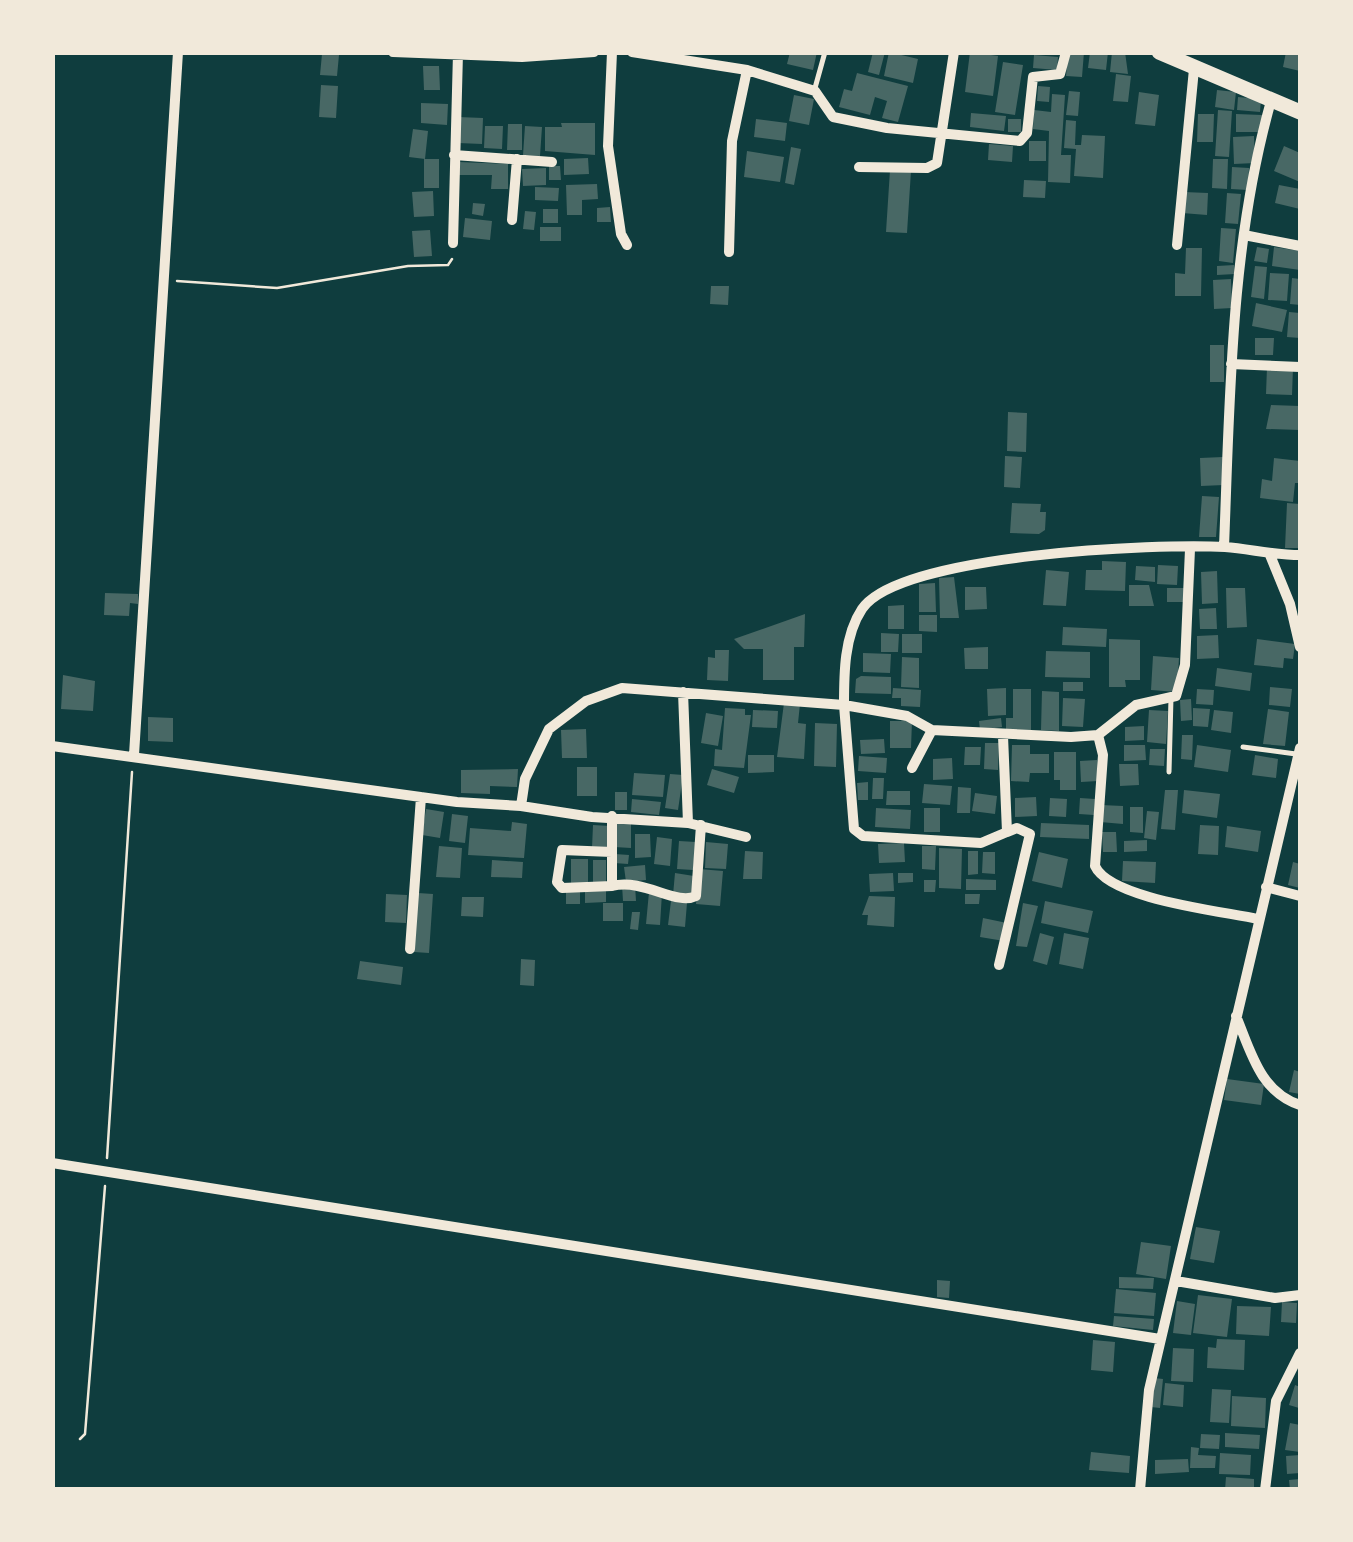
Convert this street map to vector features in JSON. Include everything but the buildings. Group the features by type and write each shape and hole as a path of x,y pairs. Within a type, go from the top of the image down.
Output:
{"main road":[{"path":"1159,52 1300,112"}],"street":[{"path":"134,756 178,52"},
{"path":"393,52 594,52"},
{"path":"612,52 608,146 621,234 627,245"},
{"path":"632,52 747,70 815,91 834,117 1020,141 1027,133 1033,77 1060,74 1066,52"},
{"path":"859,166 933,168 954,52"},
{"path":"452,242 458,55"},
{"path":"1177,245 1194,69"},
{"path":"729,252 732,141 747,70"},
{"path":"1224,547 1231,364 1244,235 1271,102"},
{"path":"454,155 552,162"},
{"path":"512,220 516,159"},
{"path":"1244,235 1300,246"},
{"path":"1231,364 1300,367"},
{"path":"1000,965 1030,834 1017,828 980,844 857,834 852,820 844,664 863,607 883,592 973,564 1060,552 1224,547 1270,555 1300,555"},
{"path":"521,806 537,747 562,718 586,702 622,688 844,705 906,716 932,730 1004,736 1098,734 1126,710 1171,698 1180,691 1185,665 1190,549"},
{"path":"1270,555 1290,604 1300,647"},
{"path":"683,692 688,823"},
{"path":"912,768 932,730"},
{"path":"1098,734 1102,755 1095,849 1100,877 1120,889 1258,918"},
{"path":"1004,736 1007,832"},
{"path":"52,746 421,796 688,823 746,837"},
{"path":"1140,1490 1143,1426 1160,1339 1300,751"},
{"path":"410,949 421,796"},
{"path":"612,816 612,886"},
{"path":"612,852 562,850 557,882 562,888 650,886 671,897 693,899 701,825"},
{"path":"1266,887 1300,896"},
{"path":"1236,1015 1267,1085 1277,1095 1300,1105"},
{"path":"52,1163 1160,1339"},
{"path":"1176,1281 1274,1298 1300,1295"},
{"path":"1265,1490 1276,1401 1296,1375 1300,1352"}],"lane":[{"path":"815,91 825,52"},
{"path":"1169,772 1171,698"},
{"path":"1243,747 1300,751"}],"path":[{"path":"161,280 277,288 408,266 448,266 452,242"},
{"path":"80,1439 85,1434 106,1172 134,756"}]}
